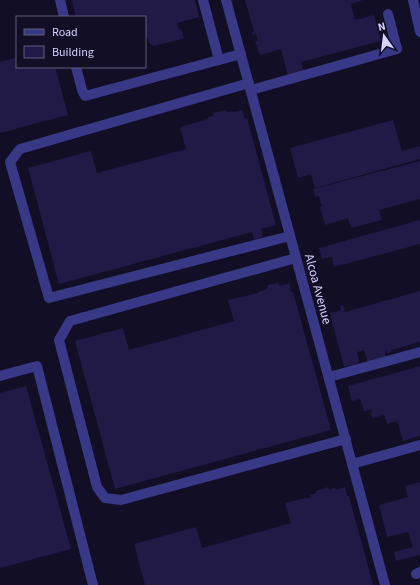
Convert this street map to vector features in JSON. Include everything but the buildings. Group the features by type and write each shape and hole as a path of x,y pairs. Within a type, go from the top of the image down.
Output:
{"street":[{"path":"60,0 64,16"},
{"path":"203,0 219,60"},
{"name":"Alcoa Avenue","path":"226,0 385,585"},
{"path":"413,0 420,32"},
{"path":"290,236 49,298 10,162 20,149 397,49 388,14"},
{"path":"76,68 85,96 241,54"},
{"path":"296,258 70,321 59,340 97,487 105,498 121,500 346,439"},
{"path":"329,377 420,352"},
{"path":"0,376 37,366 93,585"},
{"path":"352,464 420,445"}]}
